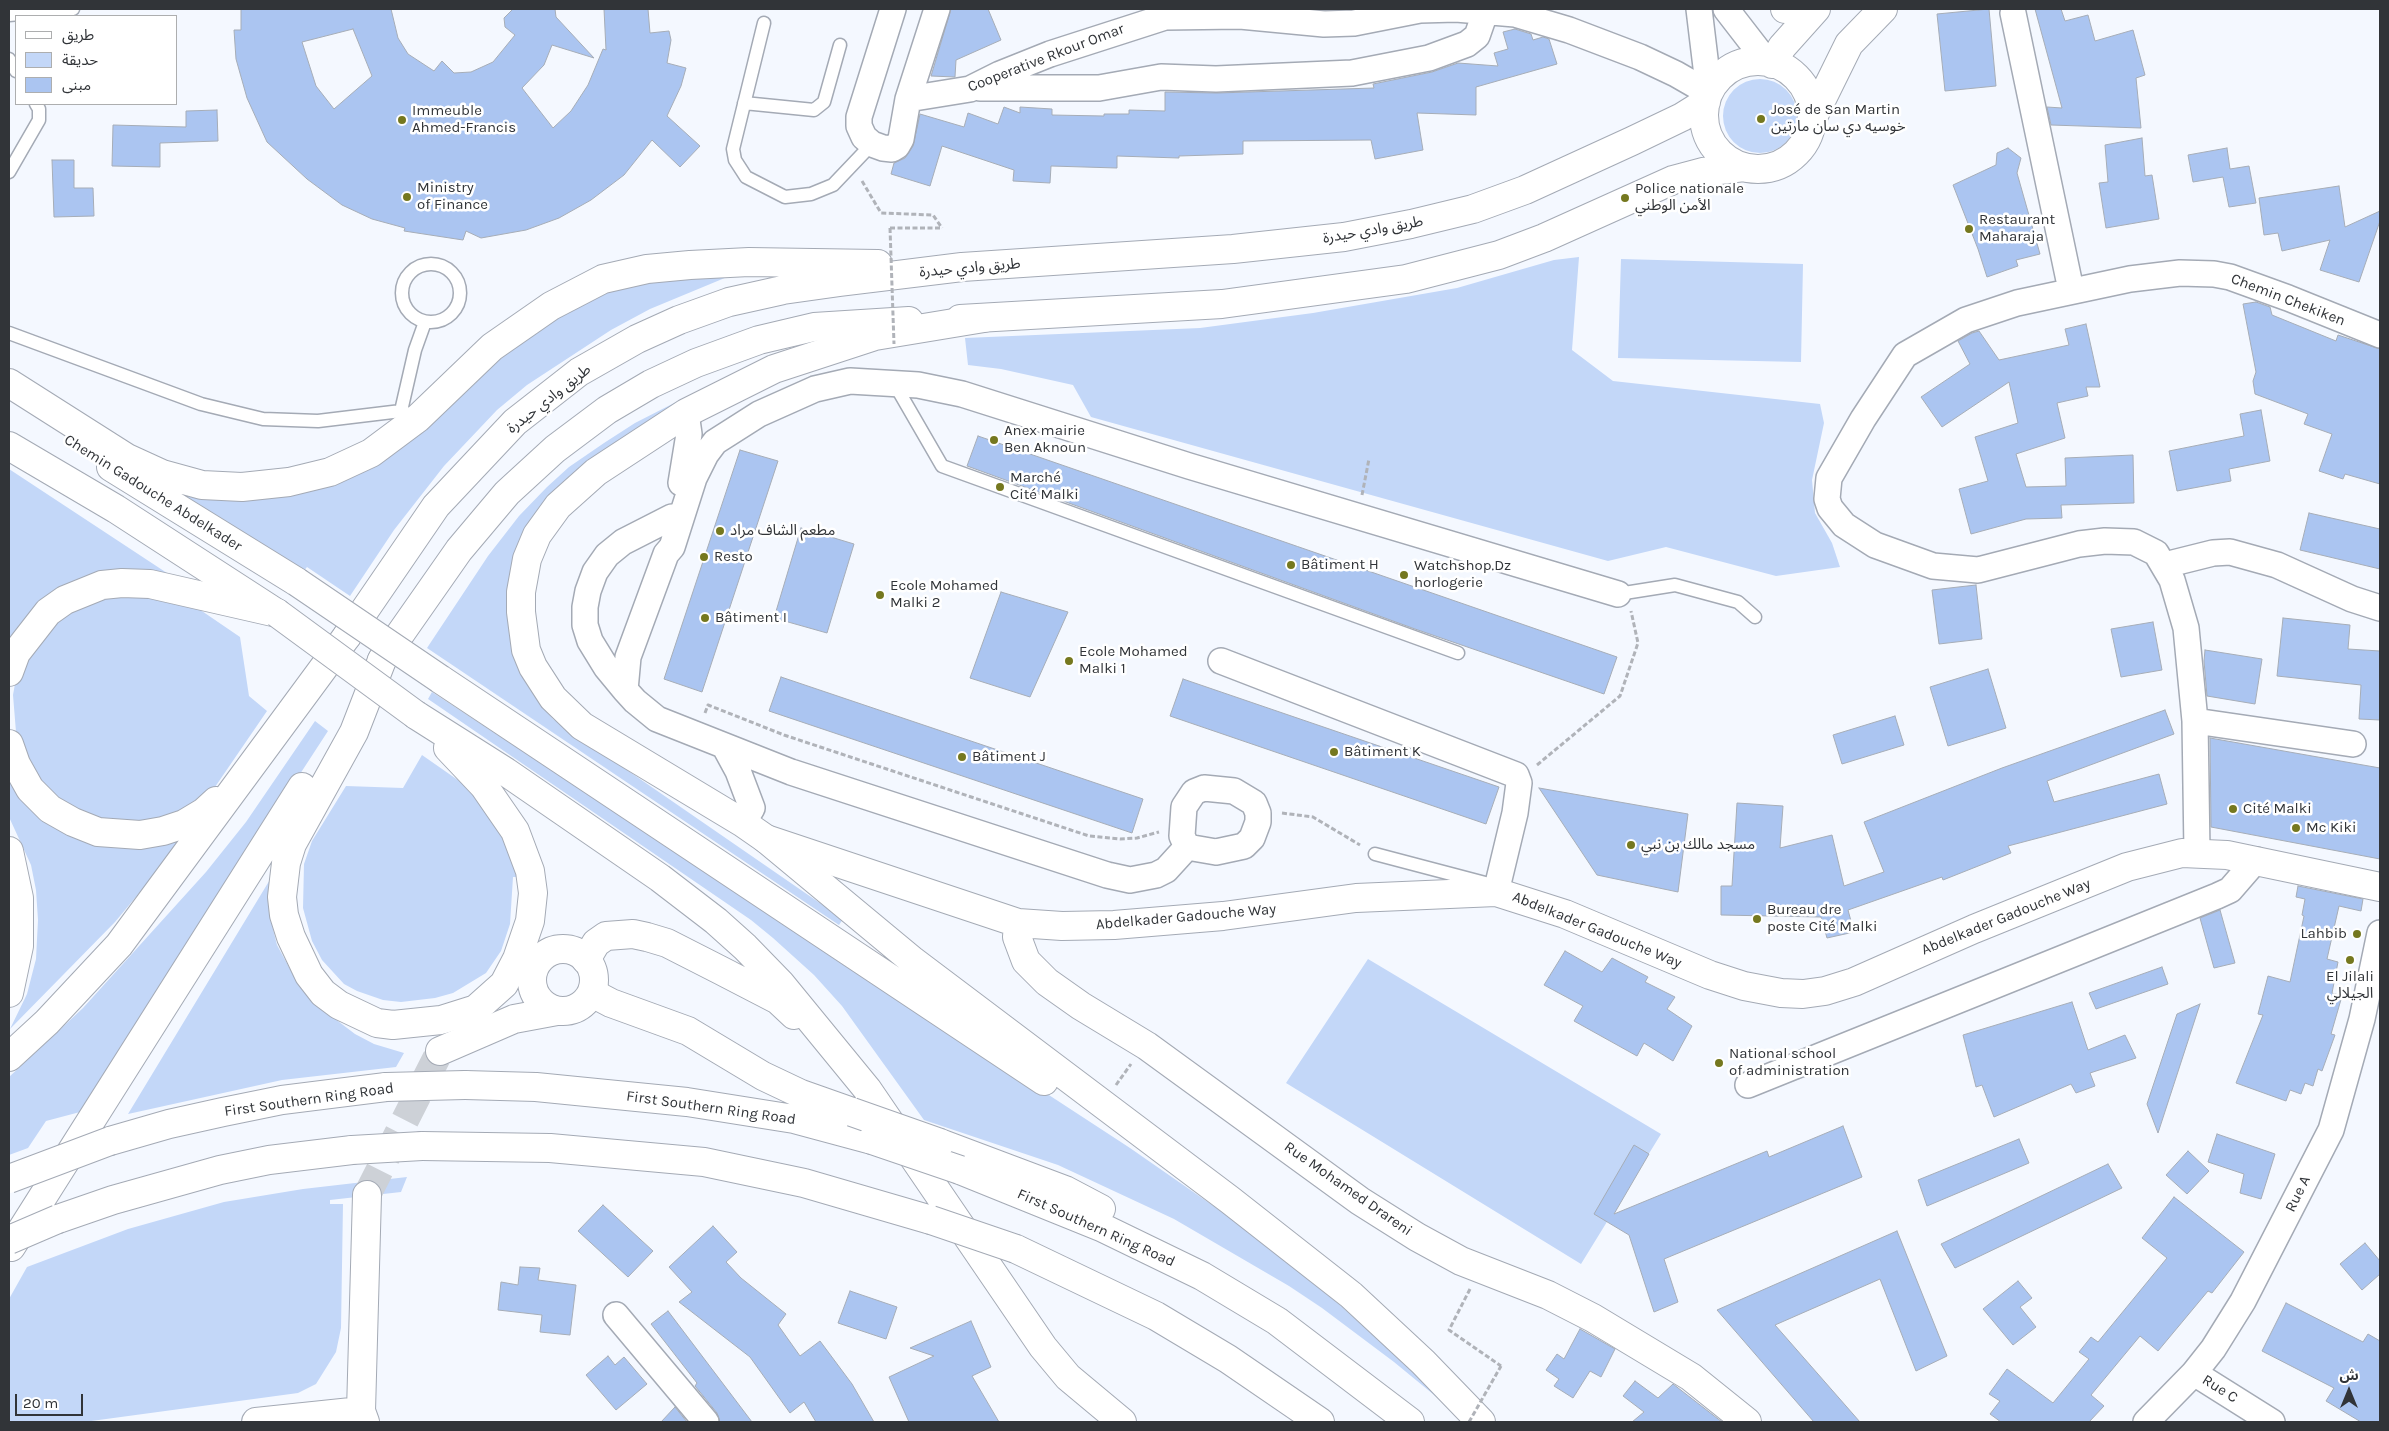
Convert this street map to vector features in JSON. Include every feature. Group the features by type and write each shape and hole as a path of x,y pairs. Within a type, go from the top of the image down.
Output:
{"main road":[{"path":"1785,9 1803,9"},
{"path":"1770,63 1816,9"},
{"path":"9,1250 382,660 459,550 507,493 555,449 607,410 651,384 732,349 782,333 841,325 1222,304 1406,279 1475,262 1535,242 1673,180 1703,172 1744,168 1760,169 1776,166 1791,158 1802,147 1810,133 1813,117 1849,44 1883,9"},
{"path":"1744,168 1729,161 1716,150 1708,135 1704,119 1708,96 1721,76 1735,66 1750,62 1782,66 1795,75 1805,87 1811,101 1813,117"},
{"name":"طريق وادي حيدرة","path":"348,636 436,506 515,422 579,372 637,339 679,320 729,302 783,290 962,267 1233,249 1344,237 1411,224 1473,209 1525,190 1682,117 1708,96"},
{"path":"9,382 127,458 162,474 202,485 251,486 289,482 330,472 371,453 410,415 492,346 551,306 603,279 647,269 750,262 962,267"},
{"path":"984,318 883,334 843,344 774,369 686,413 596,472 576,488 553,513 538,535 528,559 521,592 522,632 533,668 542,684 566,712 611,744 744,823 766,839 913,961 1230,1200 1351,1296 1423,1362 1481,1422"},
{"name":"Chemin Gadouche Abdelkader","path":"9,403 297,582 985,1043 1230,1200"},
{"path":"9,446 116,509 277,613 416,715 514,778 660,878 716,921 781,984 847,1063 884,1113 1025,1324 1068,1376 1122,1422"},
{"path":"9,672 16,653 48,612 65,600 102,585 122,583 150,584 277,613"},
{"path":"9,744 16,764 30,789 50,809 73,822 98,832 120,835 140,835 184,824 204,812 220,798 348,636"},
{"path":"9,1057 47,1022 119,945 348,636"},
{"path":"382,660 354,732 292,844 282,882 284,915 291,937 309,975 323,992 339,1005 360,1016 377,1023 393,1025 413,1024 457,1017 476,1009"},
{"path":"416,715 484,786 515,831 524,850 530,871 533,894 526,965 534,991 547,1007 557,1011"},
{"name":"Abdelkader Gadouche Way","path":"766,839 1018,923 1062,926 1114,925 1223,916 1356,898 1497,889 1565,914 1710,975 1744,986 1781,993 1803,994 1825,991 1854,982 1974,929 2128,867 2182,853 2197,852 2256,860 2380,886"},
{"path":"9,851 19,898 19,936 9,993"},
{"name":"Rue Mohamed Drareni","path":"1018,923 1017,937 1026,961 1047,982 1081,1006 1147,1046 1360,1201 1417,1237 1461,1261 1548,1295 1593,1318 1691,1377 1747,1422"},
{"path":"586,960 596,943 611,935 633,934 667,943 778,1000 847,1063"},
{"path":"557,950 568,950 586,960 594,973 592,993 577,1008 514,1019 440,1052 461,1033 476,1009 526,965 557,950"},
{"path":"592,993 610,1003 688,1031 763,1076 801,1094 1065,1190 1134,1227 1189,1260 1278,1321"},
{"name":"First Southern Ring Road","path":"9,1180 110,1141 169,1124 282,1100 386,1087 465,1085 536,1087 687,1102 794,1119 872,1140 960,1170 1061,1210 1139,1244 1202,1276 1278,1321 1410,1422"},
{"path":"9,1240 58,1219 122,1197 220,1170 269,1160 352,1150 422,1146 550,1148 704,1162 804,1183 931,1220 1016,1249 1156,1316 1228,1359 1320,1422"},
{"path":"256,1422 363,1417 367,1195"}],"street":[{"path":"893,9 858,117 861,132 872,144 892,150 901,139 908,99 937,9"},
{"path":"1699,9 1708,96"},
{"path":"1726,9 1770,63"},
{"name":"Cooperative Rkour Omar","path":"908,99 970,89 1000,74 1132,17 1240,16 1324,24 1354,23 1420,10 1484,11 1515,14 1569,30 1640,57 1676,74 1708,96"},
{"path":"970,89 1099,88 1161,77 1216,78 1352,73 1429,58 1468,44 1478,36 1484,11"},
{"path":"2013,13 2071,290"},
{"name":"Chemin Chekiken","path":"2165,565 2156,553 2134,542 2104,541 2079,544 1978,570 1933,566 1875,545 1844,525 1830,508 1827,488 1834,468 1905,355 1966,320 2017,303 2071,290 2148,276 2180,273 2214,274 2230,277 2288,298 2380,335"},
{"path":"666,554 672,547 699,466 715,442 758,414 815,389 850,382 894,383 962,394 1189,466 1618,594"},
{"path":"625,690 628,657 666,554 672,517 686,464 689,434 686,413"},
{"path":"672,517 623,542 607,555 594,572 585,607 586,625 590,641 606,667 635,701 657,719 725,747 877,802 1120,879 1140,879 1166,870 1185,836 1184,807 1188,798 1204,788 1219,788 1245,796 1254,803 1258,813 1255,832 1244,846 1216,852 1185,836"},
{"path":"2197,852 2194,721 2186,628 2172,580 2165,565 2213,553 2230,552 2277,565 2352,599 2380,608"},
{"path":"1221,661 1511,772 1519,779 1515,813 1497,889"},
{"path":"2194,721 2353,744"},
{"path":"725,747 742,780 752,808 744,823"},
{"path":"1748,1084 2218,896 2230,890 2256,860"},
{"name":"Rue A","path":"2146,1422 2194,1373 2213,1349 2244,1301 2331,1130 2362,1019 2380,933"},
{"path":"616,1315 706,1422"},
{"name":"Rue C","path":"2194,1373 2272,1422"}],"lane":[{"path":"9,15 73,9"},
{"path":"764,23 734,149 735,160 746,177 785,197 811,194 834,185 872,144"},
{"path":"744,103 814,110 824,102 840,45"},
{"path":"9,172 39,120 39,109 37,105"},
{"path":"423,265 443,266 457,280 460,300 449,316 440,321 425,322 408,312 402,296 402,285 414,269 423,265"},
{"path":"9,333 201,404 263,419 318,421 410,415 415,350 425,322"},
{"path":"894,383 942,466 1458,653"},
{"path":"1618,594 1675,585 1738,602 1755,617"},
{"path":"1375,854 1497,889"}],"path":[{"path":"852,165 881,212 933,215 942,228 890,228 894,344"},
{"path":"1358,515 1369,459"},
{"path":"1519,779 1620,696 1638,644 1633,613 1618,594"},
{"path":"697,735 708,705 784,735 1089,836 1120,839 1185,836"},
{"path":"1258,813 1312,817 1375,854"},
{"path":"1469,1422 1501,1366 1449,1330 1482,1269"}],"green space":[{"path":"1760,79 1774,82 1786,90 1794,102 1797,116 1794,130 1786,142 1774,150 1760,153 1746,150 1734,142 1726,130 1723,116 1726,102 1734,90 1746,82"},
{"path":"1579,257 1572,350 1613,381 1820,404 1824,423 1812,480 1815,513 1832,543 1840,567 1776,576 1666,547 1608,561 1091,417 1073,385 1001,369 968,365 965,338 1200,328 1313,313 1457,288 1554,260"},
{"path":"1621,259 1803,264 1801,362 1618,358"},
{"path":"732,275 650,309 611,330 527,385 497,410 444,466 394,530 350,596 307,567 303,572 141,473 325,481 527,335 585,301 626,284"},
{"path":"682,399 542,512 527,676 535,696 553,719 843,919 839,925 427,648 488,556 519,516 547,487 569,467 604,443 635,423"},
{"path":"9,469 173,577 91,575 67,584 45,598 27,616 9,644"},
{"path":"145,592 196,607 240,637 249,696 267,711 215,787 200,801 175,816 138,823 101,821 67,807 38,783 20,749 16,732 13,695 16,678 25,657 60,616 92,598"},
{"path":"432,692 1130,1148 1238,1223 1340,1305 1467,1422 1394,1362 1322,1308 1289,1286 1174,1219 1058,1165 924,1120 842,1006 814,975 773,938 751,920 428,699"},
{"path":"315,721 328,731 80,1112 46,1121 28,1148 9,1155 9,1077 83,1008 206,872 246,822"},
{"path":"422,755 465,785 498,821 521,877 513,877 510,924 501,951 486,973 453,993 435,998 401,1002 383,1000 357,991 344,984 322,960 312,941 303,908 304,864 312,841 346,786 403,788"},
{"path":"9,774 36,812 190,832 115,922 10,1029 27,994 36,959 38,920 36,890 31,865 9,817"},
{"path":"274,873 269,908 273,929 277,945 296,980 314,1003 355,1034 374,1044 404,1053 396,1067 282,1080 128,1114"},
{"path":"1368,959 1661,1134 1581,1264 1286,1083"},
{"path":"407,1177 401,1192 330,1200 330,1204 343,1204 341,1328 336,1352 316,1384 298,1393 84,1422 9,1422 9,1299 27,1267 128,1229 224,1202 303,1189"}],"building":[{"name":"Immeuble Ahmed-Francis","path":"241,9 391,9 398,38 408,54 434,71 442,61 454,73 471,72 493,62 515,35 505,27 504,18 513,9 555,9 556,17 594,58 552,45 544,65 522,88 553,128 571,111 588,85 603,49 606,50 604,9 648,9 650,33 669,31 671,40 667,63 686,68 681,86 667,116 700,146 680,167 652,140 624,175 591,200 559,218 526,230 481,238 466,231 463,240 404,231 405,228 372,219 342,205 307,179 267,142 247,98 236,59 234,30 241,30","holes":["353,29 372,76 334,109 316,86 302,42"]},
{"path":"951,9 988,9 1001,40 956,60 955,77 931,76"},
{"path":"1989,9 1996,86 1945,91 1937,14"},
{"path":"2035,9 2061,9 2065,21 2088,15 2095,41 2133,30 2145,75 2136,78 2141,128 2051,125 2047,107 2062,108"},
{"path":"1515,29 1531,34 1533,40 1543,37 1549,39 1557,64 1476,87 1476,115 1417,113 1423,150 1375,159 1371,140 1243,141 1243,154 1179,156 1179,158 1117,156 1117,168 1051,166 1050,183 1013,181 1014,170 942,146 930,186 891,174 894,163 905,158 913,146 920,114 964,127 968,113 998,124 1004,107 1020,113 1020,107 1052,109 1052,115 1104,116 1104,114 1129,114 1129,110 1165,111 1165,92 1217,93 1374,88 1373,84 1432,72 1458,63 1498,66 1494,53 1508,49 1503,32"},
{"path":"217,110 218,141 160,143 160,167 112,166 113,125 186,127 186,111"},
{"path":"2142,138 2145,176 2152,175 2159,219 2106,228 2099,183 2108,182 2105,145"},
{"path":"2008,148 2021,158 2017,173 2040,254 2016,260 2018,266 1987,277 1953,185 1996,165 1997,153"},
{"path":"2227,148 2230,169 2249,166 2256,203 2229,207 2223,177 2193,182 2188,155"},
{"path":"52,160 74,160 74,188 93,188 94,216 54,217"},
{"path":"2339,186 2345,227 2380,211 2380,221 2359,282 2320,270 2330,240 2282,251 2278,233 2264,235 2259,198"},
{"path":"2256,302 2270,307 2272,315 2336,341 2338,335 2380,349 2380,484 2345,474 2343,479 2319,471 2332,434 2304,424 2308,414 2255,394 2253,381 2256,372 2243,304"},
{"path":"2086,324 2100,387 2086,387 2088,396 2057,403 2065,438 2016,454 2026,487 2066,486 2065,458 2133,455 2134,503 2061,505 2062,518 2026,519 1971,534 1959,489 1988,481 1975,437 2018,423 2009,382 1942,427 1921,397 1970,364 1958,341 1972,333 1979,331 1999,360 2069,345 2065,329"},
{"path":"2261,410 2270,461 2229,469 2231,481 2177,491 2169,451 2244,436 2240,414"},
{"name":"Bâtiment H","path":"978,436 1617,657 1604,694 1415,629 967,466"},
{"name":"Bâtiment I","path":"740,450 778,461 702,692 664,679"},
{"path":"2309,513 2380,529 2380,569 2300,550"},
{"path":"801,528 854,544 827,633 774,618"},
{"path":"1976,585 1982,639 1939,644 1932,590"},
{"path":"1001,592 1068,612 1030,697 970,678"},
{"path":"2283,618 2350,625 2348,649 2380,651 2380,720 2359,719 2361,685 2277,676"},
{"path":"2153,622 2162,670 2121,677 2111,629"},
{"path":"2205,650 2262,659 2255,704 2207,696"},
{"path":"1988,669 2006,728 1948,746 1930,687"},
{"name":"Bâtiment J","path":"781,677 1143,799 1132,833 769,711"},
{"name":"Bâtiment K","path":"1183,679 1499,787 1486,824 1170,716"},
{"path":"2165,710 2174,734 2047,781 2054,802 2159,774 2167,804 2008,846 2011,853 1943,880 1942,877 1848,910 1854,932 1827,938 1821,917 1721,915 1721,886 1732,886 1737,803 1783,806 1780,848 1832,835 1844,886 1884,872 1864,822 2002,768"},
{"path":"1895,716 1904,745 1842,764 1833,735"},
{"path":"2210,738 2380,768 2380,859 2211,827"},
{"name":"مسجد مالك بن نبي","path":"1539,788 1688,814 1678,892 1597,875"},
{"path":"2298,886 2363,899 2361,911 2339,906 2327,959 2338,962 2332,993 2342,996 2331,1034 2335,1035 2322,1071 2318,1069 2313,1086 2305,1083 2301,1094 2290,1090 2286,1101 2236,1083 2263,1015 2258,1014 2268,976 2290,982 2304,916 2302,915 2305,899 2296,897"},
{"path":"2220,910 2235,963 2214,968 2200,918"},
{"path":"1565,951 1602,972 1612,958 1648,977 1645,982 1675,997 1667,1009 1692,1026 1673,1061 1644,1043 1637,1056 1574,1021 1583,1006 1544,985"},
{"path":"2162,967 2168,984 2096,1009 2089,993"},
{"path":"2072,1002 2088,1050 2125,1035 2136,1058 2090,1073 2095,1086 2076,1093 2071,1084 1994,1117 1982,1085 1976,1087 1963,1035"},
{"path":"2200,1004 2158,1133 2147,1104 2177,1014"},
{"path":"1843,1126 1862,1177 1664,1259 1678,1302 1654,1312 1629,1235 1594,1214 1634,1145 1649,1154 1614,1214 1767,1151 1769,1157"},
{"path":"2217,1134 2275,1154 2261,1199 2240,1193 2244,1174 2208,1162"},
{"path":"2019,1139 2029,1163 1927,1206 1918,1180"},
{"path":"2188,1151 2209,1171 2187,1194 2166,1175"},
{"path":"2108,1164 2122,1188 1955,1268 1941,1244"},
{"path":"2174,1197 2244,1252 2212,1293 2208,1291 2158,1351 2140,1336 2091,1395 2104,1406 2089,1422 2001,1422 1990,1414 2000,1401 1989,1394 2007,1369 2053,1403 2089,1359 2079,1352 2091,1337 2098,1342 2167,1258 2142,1238"},
{"path":"603,1205 653,1251 628,1277 578,1231"},
{"path":"713,1226 737,1252 726,1262 741,1278 786,1314 778,1325 800,1356 820,1341 852,1384 874,1422 816,1422 804,1402 790,1413 750,1357 679,1302 692,1292 669,1267"},
{"path":"1897,1231 1947,1356 1916,1371 1880,1279 1775,1325 1860,1422 1814,1422 1717,1310"},
{"path":"2365,1243 2380,1261 2380,1274 2362,1290 2340,1264"},
{"path":"520,1267 540,1268 538,1280 576,1285 570,1335 540,1332 542,1315 498,1310 501,1282 518,1285"},
{"path":"2018,1281 2032,1298 2020,1307 2036,1327 2013,1345 1983,1309"},
{"path":"850,1291 897,1307 886,1339 838,1323"},
{"path":"2286,1303 2363,1342 2368,1334 2380,1341 2380,1422 2361,1422 2326,1401 2334,1388 2262,1351"},
{"path":"668,1311 752,1422 720,1422 717,1413 695,1386 697,1383 651,1324"},
{"path":"971,1321 991,1367 972,1376 999,1422 909,1422 889,1377 934,1356 910,1348"},
{"path":"1580,1329 1615,1349 1601,1377 1590,1371 1573,1398 1554,1386 1559,1379 1546,1370 1557,1354 1564,1359"},
{"path":"608,1356 615,1365 624,1357 647,1384 616,1410 586,1375"},
{"path":"1635,1381 1658,1398 1673,1384 1722,1422 1632,1422 1644,1412 1623,1396"},
{"path":"675,1407 687,1422 661,1422"}],"tunnel":[{"path":"367,1195 440,1051"}],"place":[{"name":"José de San Martin خوسيه دي سان مارتين","path":"1761,119"},
{"name":"Immeuble Ahmed-Francis","path":"402,120"},
{"name":"Ministry of Finance","path":"407,197"},
{"name":"Police nationale الأمن الوطني","path":"1625,198"},
{"name":"Restaurant Maharaja","path":"1969,229"},
{"name":"Anex mairie Ben Aknoun","path":"994,440"},
{"name":"Marché Cité Malki","path":"1000,487"},
{"name":"مطعم الشاف مراد","path":"720,531"},
{"name":"Resto","path":"704,557"},
{"name":"Bâtiment H","path":"1291,565"},
{"name":"Watchshop.Dz horlogerie","path":"1404,575"},
{"name":"Ecole Mohamed Malki 2","path":"880,595"},
{"name":"Bâtiment I","path":"705,618"},
{"name":"Ecole Mohamed Malki 1","path":"1069,661"},
{"name":"Bâtiment K","path":"1334,752"},
{"name":"Bâtiment J","path":"962,757"},
{"name":"Cité Malki","path":"2233,809"},
{"name":"Mc Kiki","path":"2296,828"},
{"name":"مسجد مالك بن نبي","path":"1631,845"},
{"name":"Bureau dre poste Cité Malki","path":"1757,919"},
{"name":"Lahbib","path":"2357,934"},
{"name":"El Jilali الجيلالي","path":"2350,960"},
{"name":"National school of administration","path":"1719,1063"}]}
